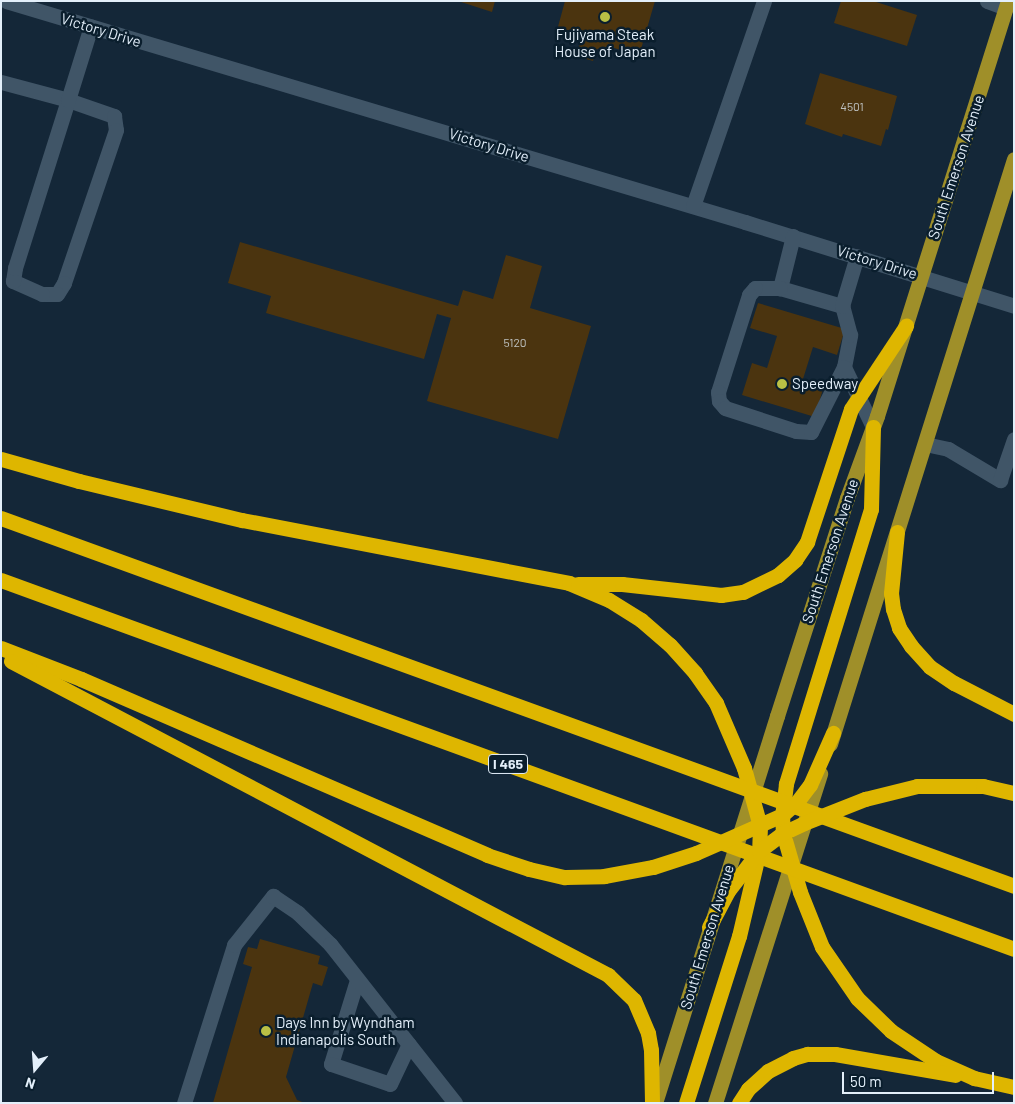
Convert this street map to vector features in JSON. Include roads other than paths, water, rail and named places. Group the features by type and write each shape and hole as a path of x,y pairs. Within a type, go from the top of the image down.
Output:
{"highway":[{"path":"569,584 622,584 721,595 743,592 778,575 795,560 807,542 852,409 906,326"},
{"path":"873,427 871,509 786,784 782,815 783,833 791,864 822,947 833,966 857,998 891,1031 936,1061 974,1078"},
{"path":"1,459 88,483 242,520 569,584 609,600 641,620 670,644 695,672 716,703 744,768 760,826 759,851 740,936 686,1103"},
{"path":"1,518 1014,886"},
{"path":"897,532 891,593 897,622 911,646 930,667 954,683 1014,714"},
{"name":"I 465","path":"1,580 1014,949"},
{"path":"1,648 81,680 487,856 529,869 565,877 604,876 630,872 677,860 782,815 797,802 810,785 833,733"},
{"path":"1,655 608,975 634,1000 648,1033 651,1050 654,1103"},
{"path":"709,927 728,891 759,851 783,833 804,823 872,797 917,786 983,786 1014,793"},
{"path":"739,1103 748,1090 768,1071 793,1058 806,1054 835,1054 974,1078 1014,1087"}],"main road":[{"name":"South Emerson Avenue","path":"654,1103 846,498 873,427 906,326 1007,4"},
{"path":"716,1103 1014,159"}],"street":[{"name":"Victory Drive","path":"6,1 693,206 1014,306"},
{"path":"693,206 764,1"},
{"path":"986,1 1007,4"},
{"path":"1,82 68,100 114,116 116,130 64,283 57,294 42,294 23,287 14,281 16,268 68,100 91,26"},
{"path":"780,288 792,236"},
{"path":"842,306 780,288 754,288 748,295 718,392 719,401 724,408 796,431 811,432 844,367 850,335 842,306 857,256"},
{"path":"844,367 873,427"},
{"path":"925,444 948,449 1007,483 1014,439"},
{"path":"184,1103 234,944 273,896 298,913 330,944 455,1103"},
{"path":"357,980 330,1064 390,1084 409,1044"}],"place":[{"name":"Fujiyama Steak House of Japan","path":"605,17"},
{"name":"Speedway","path":"782,384"},
{"name":"Days Inn by Wyndham Indianapolis South","path":"266,1031"}]}
